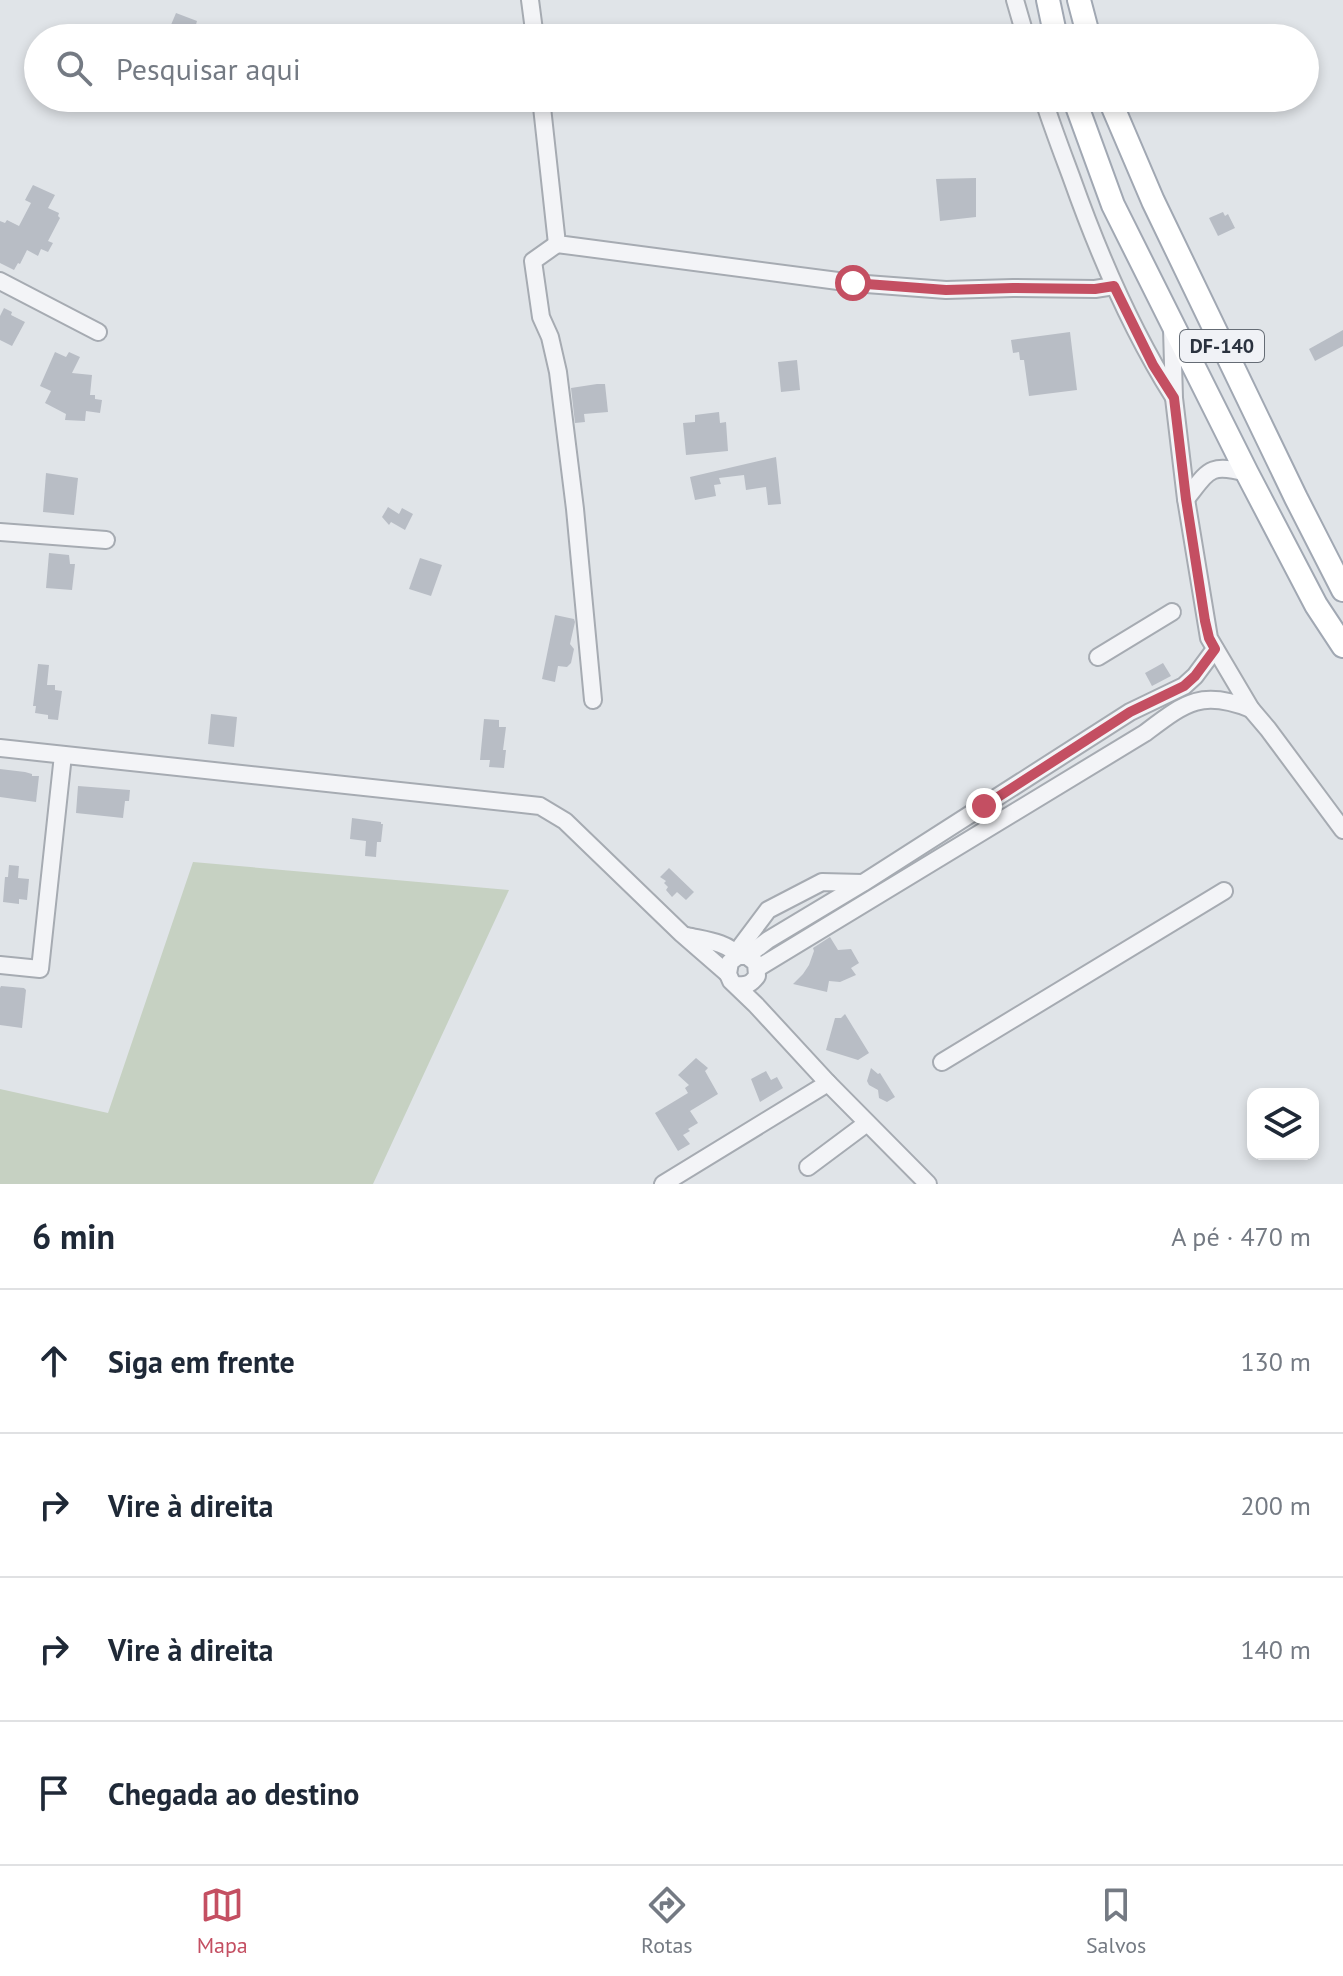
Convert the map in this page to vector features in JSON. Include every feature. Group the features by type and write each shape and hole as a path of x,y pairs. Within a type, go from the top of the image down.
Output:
{"main road":[{"path":"1048,0 1053,24"},
{"path":"1079,0 1085,24"},
{"name":"DF-140","path":"1079,112 1113,205 1247,473 1316,605 1343,646"},
{"name":"DF-140","path":"1115,112 1153,201 1343,590"}],"street":[{"path":"530,0 533,24"},
{"path":"1015,0 1022,24"},
{"path":"543,112 557,244"},
{"path":"1048,112 1114,286 1153,365 1174,398"},
{"path":"593,700 558,372 550,337 541,317 533,261 557,244 868,284 946,290 1095,289 1114,286"},
{"path":"0,281 98,332"},
{"path":"1172,323 1174,398 1186,499 1209,638 1251,709 1343,830"},
{"path":"1186,499 1205,475 1215,468 1247,473"},
{"path":"0,532 106,540"},
{"path":"1098,657 1172,612"},
{"path":"743,968 781,932 1130,712 1184,686 1215,649"},
{"path":"743,968 789,949 1122,747 1178,708 1202,699 1229,700 1251,709"},
{"path":"1151,703 1161,721"},
{"path":"1110,725 1122,747"},
{"path":"0,748 540,806 565,821 682,934 735,951 756,1005 928,1184"},
{"path":"0,965 40,969 63,755"},
{"path":"743,968 741,946 768,910 822,882 863,883 880,894"},
{"path":"942,1062 1224,891"},
{"path":"839,897 851,911"},
{"path":"781,932 789,949"},
{"path":"663,1184 828,1083"},
{"path":"808,1167 867,1123"}],"green space":[{"path":"193,862 509,890 373,1184 0,1184 0,1089 108,1113"}],"building":[{"path":"176,13 197,21 196,24 171,24"},
{"path":"976,178 976,217 940,221 936,179"},
{"path":"33,185 55,195 48,208 59,213 60,218 48,241 53,243 48,252 41,249 38,256 27,250 14,270 0,263 0,221 5,223 7,220 19,226 31,203 25,200"},
{"path":"1223,212 1225,216 1228,214 1235,228 1218,236 1209,218"},
{"path":"4,308 25,322 12,346 0,340 0,316"},
{"path":"1343,330 1343,346 1315,361 1309,349"},
{"path":"1070,332 1077,390 1029,396 1024,360 1020,360 1019,352 1013,353 1011,340"},
{"path":"55,352 66,357 69,352 80,357 72,373 92,375 90,395 102,400 100,413 86,411 85,421 65,420 66,414 45,403 51,391 40,386"},
{"path":"797,360 800,390 781,392 778,362"},
{"path":"605,384 608,412 584,414 585,422 575,423 571,388"},
{"path":"719,412 720,423 726,422 728,451 686,455 683,423 695,422 695,415"},
{"path":"776,457 781,504 768,505 766,487 746,490 744,475 719,478 721,484 714,485 716,496 695,500 690,477"},
{"path":"46,473 78,478 74,515 43,512"},
{"path":"388,507 399,514 402,508 413,514 405,530 391,522 389,525 382,517"},
{"path":"49,553 69,555 70,564 75,564 72,590 46,588"},
{"path":"420,558 442,565 431,596 409,589"},
{"path":"555,615 574,619 575,622 570,644 574,649 571,663 567,667 558,666 555,682 542,679"},
{"path":"1163,663 1171,676 1152,686 1145,673"},
{"path":"38,664 49,665 47,685 55,685 55,690 62,691 58,720 35,713 36,706 33,706"},
{"path":"211,714 237,717 234,747 208,744"},
{"path":"484,719 499,720 499,727 506,727 504,768 489,767 490,760 480,760"},
{"path":"0,769 39,776 36,802 0,797"},
{"path":"78,786 130,790 123,818 76,813"},
{"path":"352,818 383,824 376,857 365,856 366,841 350,839"},
{"path":"9,865 19,866 18,878 29,879 27,900 19,899 19,904 3,902"},
{"path":"669,868 694,892 686,900 677,892 672,897 666,890 666,881 660,877"},
{"path":"830,937 838,950 851,949 859,963 851,968 856,975 840,982 829,981 827,992 793,984 809,965 813,948"},
{"path":"1,986 26,990 22,1028 0,1025"},
{"path":"845,1014 869,1053 858,1060 826,1050 835,1018"},
{"path":"696,1058 708,1068 705,1071 718,1094 690,1111 698,1123 683,1135 690,1144 678,1151 655,1113 688,1093 685,1088 689,1085 678,1075"},
{"path":"871,1068 880,1073 895,1097 887,1102 879,1098 878,1090 867,1081"},
{"path":"766,1071 771,1080 777,1077 783,1088 760,1102 751,1079"}],"route":[{"path":"853,283 946,290 1095,289 1114,286 1153,365 1174,398 1205,621 1215,649 1184,686 1130,712 984,806"}]}
